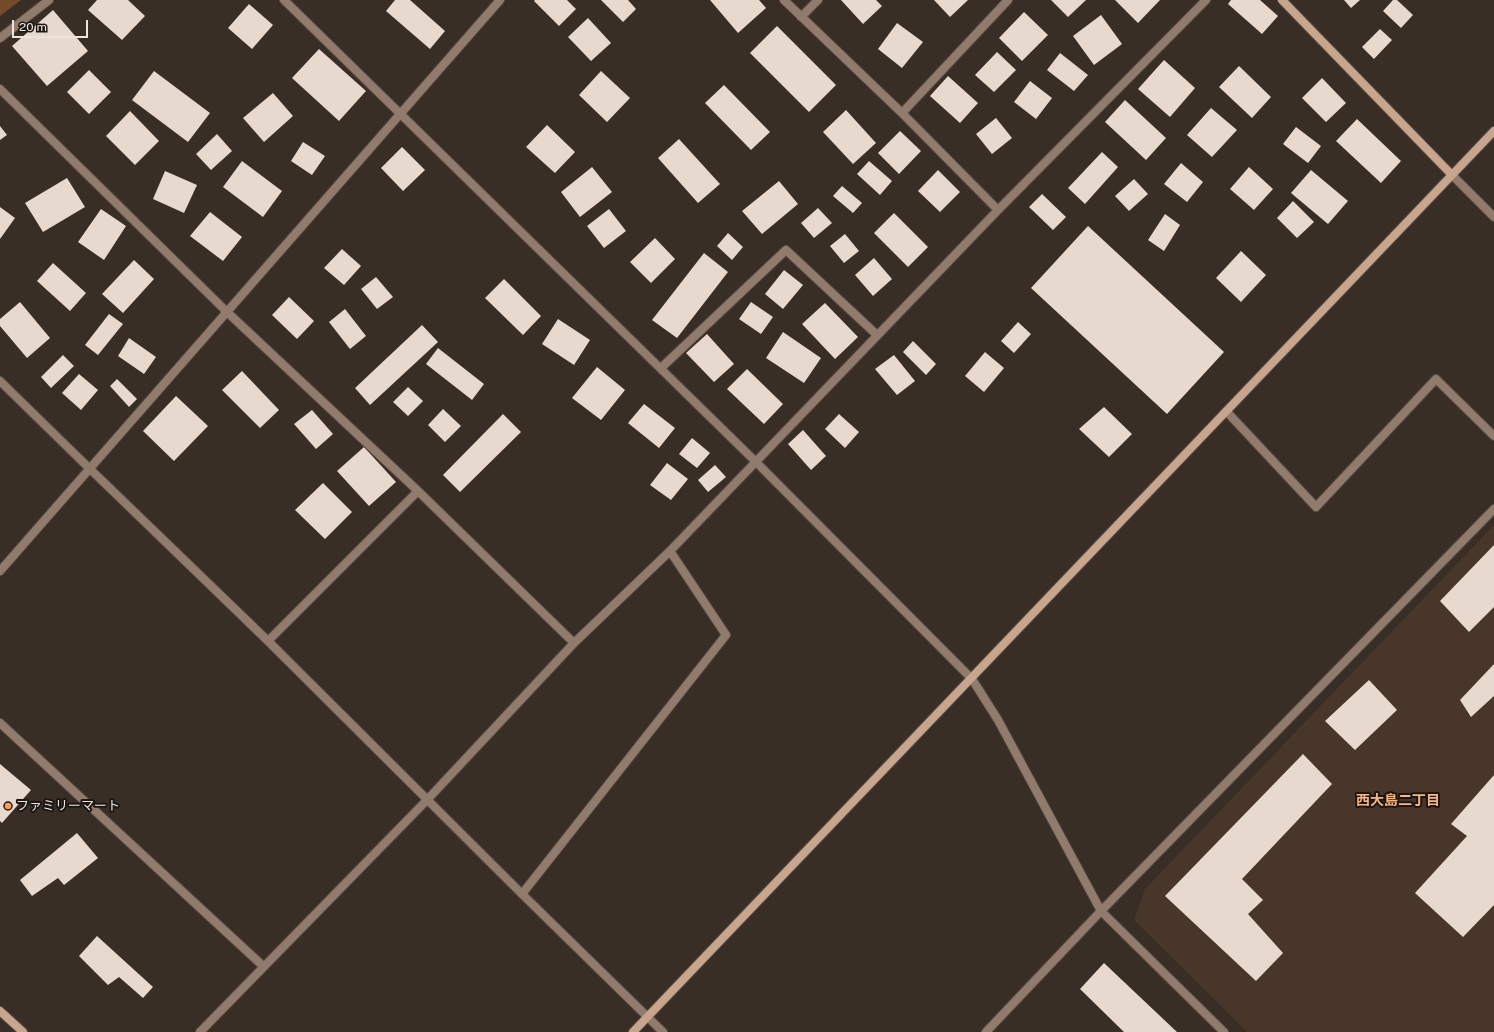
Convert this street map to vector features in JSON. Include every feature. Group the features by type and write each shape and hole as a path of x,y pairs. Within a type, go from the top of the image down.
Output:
{"street":[{"path":"0,38 49,0"},
{"path":"284,0 661,368 972,679 998,720 1101,911 1224,1032"},
{"path":"0,571 500,0"},
{"path":"784,0 902,113 998,210"},
{"path":"802,17 818,0"},
{"path":"902,113 1008,0"},
{"path":"200,1032 263,966 428,800 574,643 670,551 998,210 1206,0"},
{"path":"1282,0 1494,217"},
{"path":"0,89 227,312 418,490 574,643"},
{"path":"633,1032 1494,132"},
{"path":"661,368 786,250 877,335"},
{"path":"1227,412 1316,507 1436,379 1494,436"},
{"path":"0,381 268,641 663,1032"},
{"path":"268,641 418,490"},
{"path":"986,1032 1101,911 1494,509"},
{"path":"522,894 726,635 670,551"},
{"path":"0,723 263,966"},
{"path":"0,1011 23,1032"}],"shaded area":[{"path":"0,0 21,0 0,16"},
{"path":"1494,525 1494,1032 1247,1032 1134,920 1145,889"}],"building":[{"path":"97,0 128,0 145,16 122,40 88,10"},
{"path":"395,0 410,0 445,31 430,49 386,11"},
{"path":"567,0 576,9 559,26 534,1"},
{"path":"601,0 628,0 636,9 623,22"},
{"path":"710,0 759,0 766,8 738,33"},
{"path":"841,0 876,0 882,6 863,24"},
{"path":"934,0 968,0 950,17"},
{"path":"1051,0 1086,0 1068,17"},
{"path":"1115,0 1160,0 1138,23"},
{"path":"1231,0 1260,0 1278,16 1262,34 1228,4"},
{"path":"1344,0 1360,0 1351,8"},
{"path":"1393,0 1397,0 1413,15 1401,28 1383,11"},
{"path":"249,4 273,25 252,49 228,28"},
{"path":"53,10 88,51 47,86 12,46"},
{"path":"1024,12 1048,35 1022,61 999,38"},
{"path":"1101,15 1122,44 1094,65 1073,36"},
{"path":"588,18 611,43 591,61 568,37"},
{"path":"897,23 923,42 902,68 878,49"},
{"path":"777,26 836,85 809,112 750,53"},
{"path":"1380,29 1392,40 1374,59 1362,47"},
{"path":"319,49 366,91 339,121 292,78"},
{"path":"997,52 1016,70 994,92 975,75"},
{"path":"1060,53 1088,75 1074,91 1047,70"},
{"path":"1164,60 1195,88 1170,117 1138,89"},
{"path":"1239,66 1271,97 1252,118 1219,87"},
{"path":"89,70 111,92 89,114 67,92"},
{"path":"154,71 210,113 188,142 132,100"},
{"path":"601,71 630,98 607,122 579,95"},
{"path":"948,76 978,103 960,123 930,96"},
{"path":"1322,78 1346,103 1326,122 1302,98"},
{"path":"1030,81 1052,98 1036,119 1014,102"},
{"path":"724,85 770,132 751,150 705,103"},
{"path":"273,93 293,116 264,142 243,118"},
{"path":"1125,100 1166,138 1146,160 1105,122"},
{"path":"1211,108 1237,130 1212,157 1187,135"},
{"path":"846,110 876,143 853,164 823,132"},
{"path":"130,111 159,141 135,165 106,136"},
{"path":"996,118 1012,138 992,154 976,134"},
{"path":"1357,119 1401,161 1381,183 1336,141"},
{"path":"547,125 575,152 555,173 526,147"},
{"path":"0,126 7,135 0,140"},
{"path":"1296,127 1321,146 1308,163 1283,144"},
{"path":"900,131 921,151 899,174 878,153"},
{"path":"217,134 232,151 211,170 196,154"},
{"path":"679,139 720,184 698,203 658,158"},
{"path":"303,142 325,156 312,175 291,161"},
{"path":"402,147 425,170 403,191 381,168"},
{"path":"1102,152 1118,167 1085,204 1068,188"},
{"path":"242,161 282,191 263,217 223,187"},
{"path":"869,161 892,181 880,195 857,174"},
{"path":"1181,163 1203,182 1187,202 1164,184"},
{"path":"592,167 612,192 580,217 561,192"},
{"path":"1249,167 1273,189 1254,210 1230,189"},
{"path":"938,170 960,192 940,212 918,191"},
{"path":"1311,170 1348,201 1328,224 1291,193"},
{"path":"165,171 197,185 184,213 153,199"},
{"path":"67,178 85,207 43,232 25,203"},
{"path":"1134,179 1148,194 1129,211 1115,196"},
{"path":"779,181 798,204 762,234 742,211"},
{"path":"842,186 862,203 853,213 833,196"},
{"path":"1042,194 1066,217 1053,230 1029,207"},
{"path":"1293,201 1314,222 1297,238 1277,218"},
{"path":"0,207 15,218 0,239"},
{"path":"818,208 832,223 814,238 801,223"},
{"path":"101,209 126,226 104,260 78,242"},
{"path":"609,209 626,231 604,248 587,226"},
{"path":"210,212 242,237 223,261 190,236"},
{"path":"894,213 928,247 908,267 874,233"},
{"path":"1165,214 1180,225 1164,251 1148,240"},
{"path":"1088,226 1224,352 1167,414 1031,288"},
{"path":"728,233 743,247 732,260 717,246"},
{"path":"845,234 859,251 844,263 830,246"},
{"path":"655,238 675,259 651,283 630,262"},
{"path":"342,249 361,266 344,285 324,268"},
{"path":"1241,251 1266,275 1241,302 1216,278"},
{"path":"704,253 728,272 677,338 652,320"},
{"path":"874,258 892,279 873,296 855,275"},
{"path":"134,260 154,279 123,313 102,294"},
{"path":"53,263 86,293 70,311 37,281"},
{"path":"784,270 803,285 783,309 765,294"},
{"path":"376,277 393,297 377,309 361,289"},
{"path":"504,279 541,316 523,335 485,298"},
{"path":"289,297 314,321 297,339 272,315"},
{"path":"20,302 50,338 27,358 0,326 0,319"},
{"path":"751,302 773,317 761,334 739,319"},
{"path":"825,303 858,337 835,359 802,324"},
{"path":"345,309 366,336 350,349 329,322"},
{"path":"109,314 123,324 98,355 85,345"},
{"path":"558,319 590,340 574,365 542,344"},
{"path":"1018,322 1031,334 1014,353 1001,341"},
{"path":"422,325 438,342 370,405 355,388"},
{"path":"783,332 821,358 804,383 766,358"},
{"path":"707,334 734,364 714,382 686,353"},
{"path":"129,338 156,357 144,374 118,356"},
{"path":"913,341 936,364 926,375 903,352"},
{"path":"438,348 484,384 472,400 426,364"},
{"path":"985,352 1004,368 984,392 965,376"},
{"path":"63,355 74,366 51,388 41,377"},
{"path":"894,355 915,381 897,395 875,369"},
{"path":"597,367 625,390 601,420 572,398"},
{"path":"747,369 783,404 764,424 727,389"},
{"path":"242,371 279,410 260,428 222,390"},
{"path":"79,374 98,390 81,410 62,393"},
{"path":"117,379 137,399 129,407 110,386"},
{"path":"408,387 423,401 408,416 393,402"},
{"path":"176,396 208,426 174,461 143,431"},
{"path":"644,404 675,428 659,448 628,423"},
{"path":"1104,407 1132,434 1109,457 1079,429"},
{"path":"443,409 461,426 445,442 428,425"},
{"path":"312,410 333,434 316,449 294,424"},
{"path":"503,414 521,432 460,492 443,475"},
{"path":"839,414 859,432 845,448 825,429"},
{"path":"803,430 826,456 811,470 788,444"},
{"path":"692,438 710,453 697,468 679,454"},
{"path":"364,447 396,482 369,506 337,471"},
{"path":"667,463 688,479 671,500 650,485"},
{"path":"715,465 726,477 708,492 698,480"},
{"path":"323,483 352,512 325,539 295,510"},
{"path":"1494,545 1494,607 1469,632 1440,601"},
{"path":"1494,664 1494,696 1471,717 1460,700"},
{"path":"1369,680 1397,710 1355,750 1325,721"},
{"path":"1303,754 1332,784 1242,879 1263,900 1248,914 1283,953 1256,981 1165,896"},
{"name":"ファミリーマート","path":"0,764 31,790 2,823 0,821"},
{"path":"1494,775 1494,905 1463,937 1415,893 1467,836 1451,824"},
{"path":"77,833 98,858 64,885 58,878 32,896 20,880"},
{"path":"97,936 153,987 143,998 119,977 108,985 79,956"},
{"path":"1104,963 1177,1032 1124,1032 1080,989"}],"place":[{"name":"ファミリーマート","path":"8,806"}],"district":[{"name":"西大島二丁目","path":"1398,801"}]}
